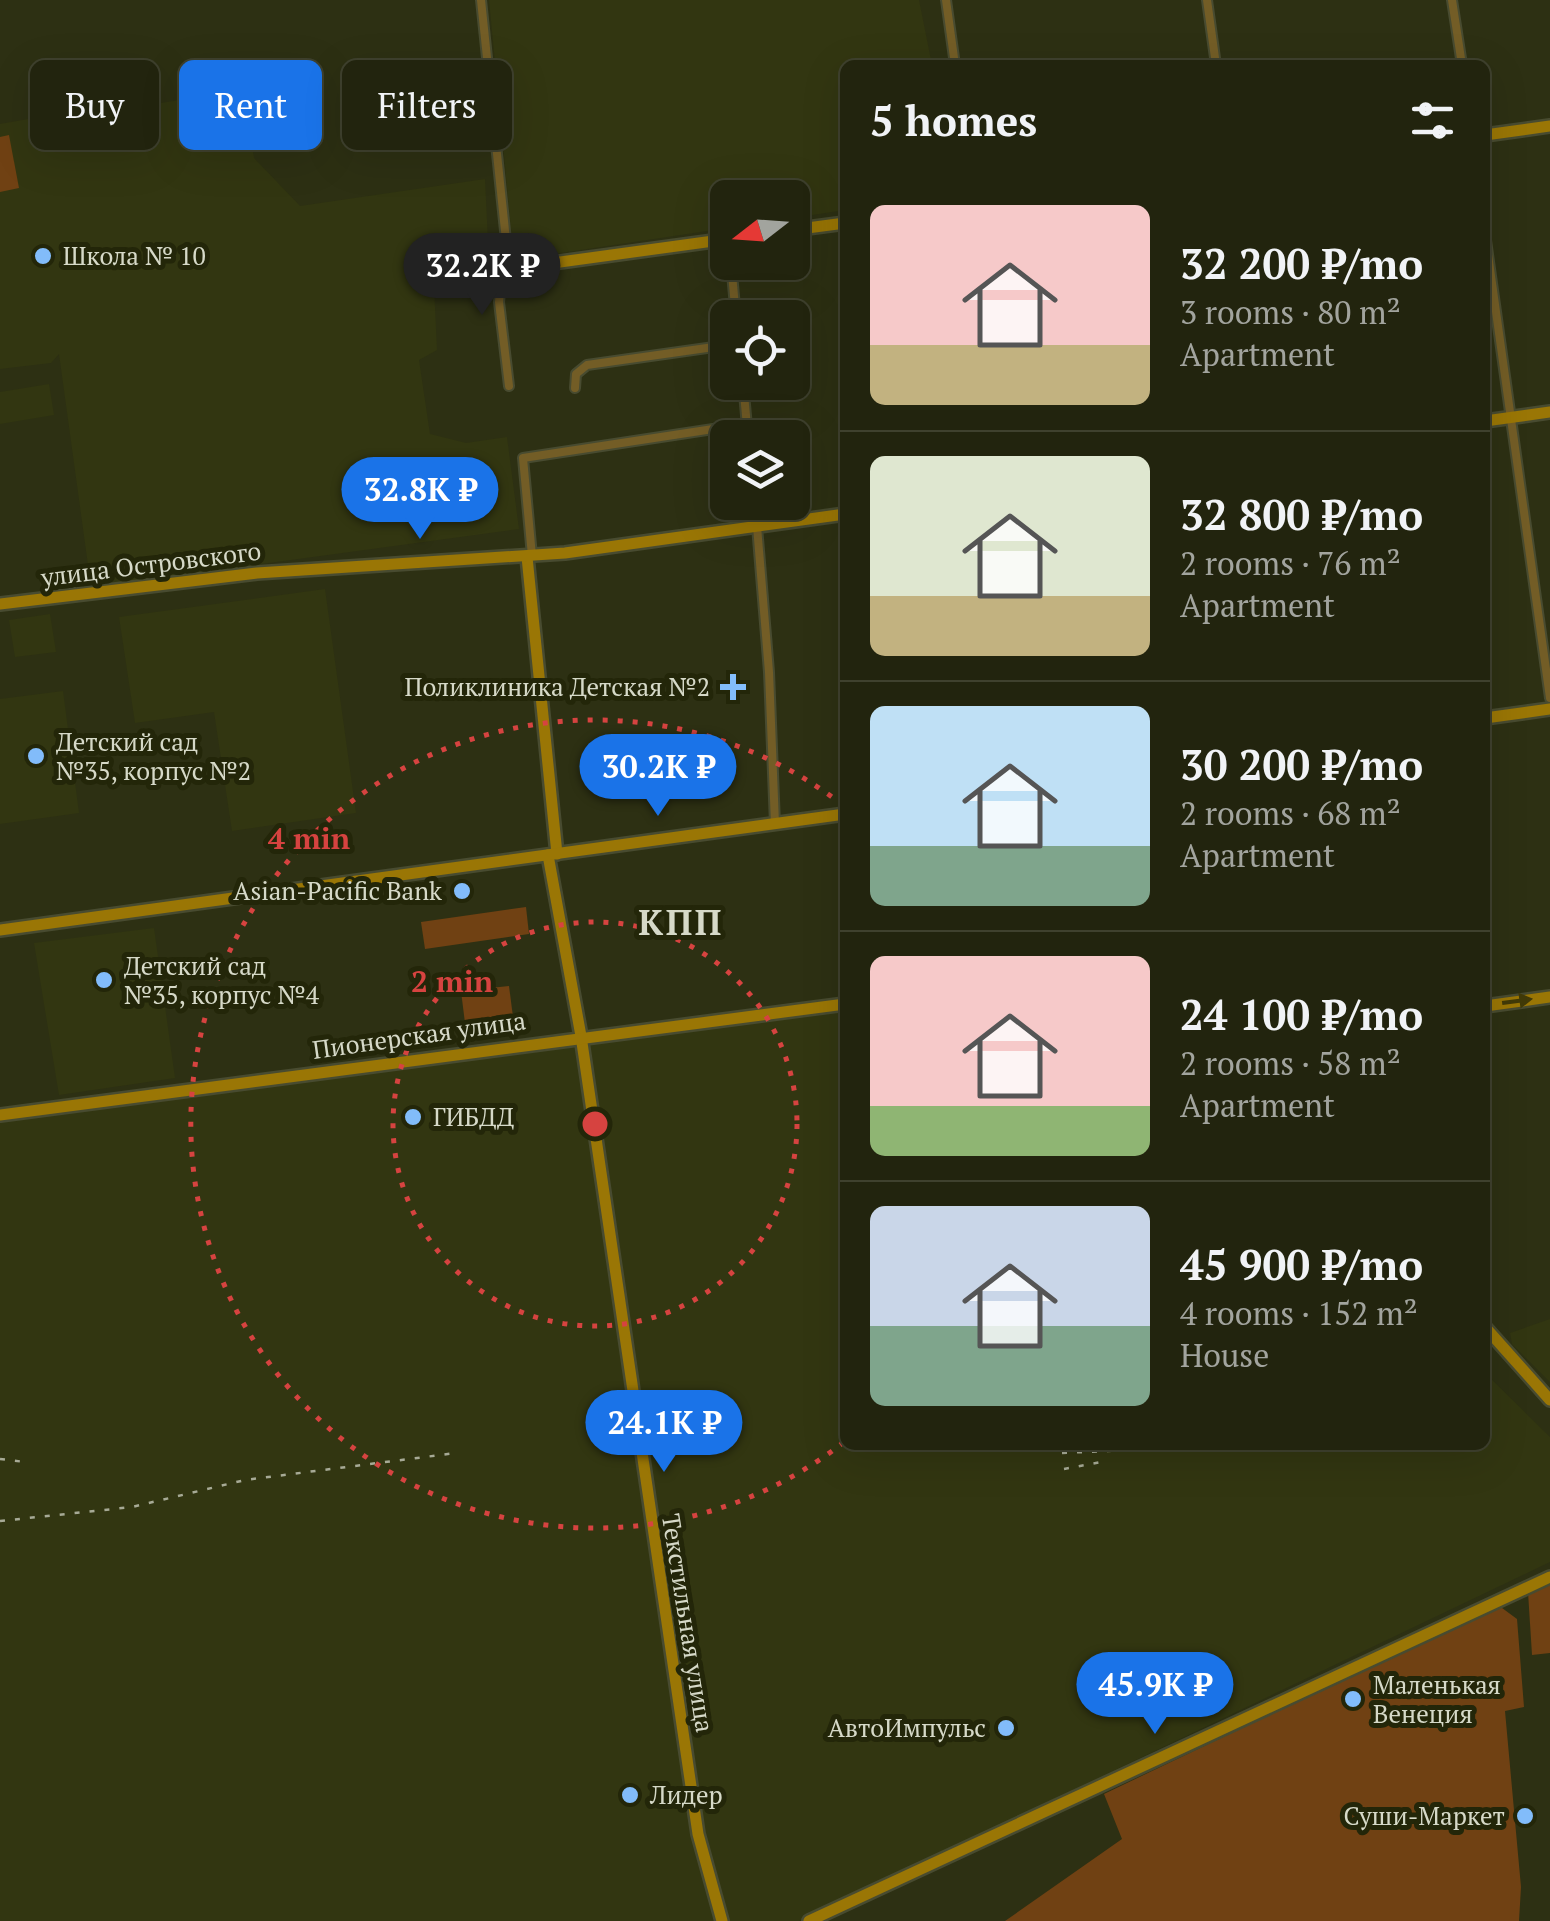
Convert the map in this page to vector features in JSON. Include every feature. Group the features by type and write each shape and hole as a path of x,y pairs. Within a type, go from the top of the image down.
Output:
{"street":[{"path":"481,0 509,269"},
{"path":"946,0 954,60"},
{"path":"1207,0 1215,60"},
{"path":"1452,0 1461,60"},
{"path":"1490,134 1550,126"},
{"path":"810,228 840,224"},
{"path":"509,386 498,302 502,274 509,269 710,241"},
{"path":"1490,268 1550,698"},
{"path":"575,388 576,374 587,365 710,348"},
{"path":"1490,420 1550,412"},
{"name":"Текстильная улица","path":"710,430 524,458 552,854 682,1736 702,1856 722,1921"},
{"name":"улица Островского","path":"0,604 257,573 529,556 840,515"},
{"path":"756,520 769,672 775,824"},
{"path":"1490,717 1550,709"},
{"path":"0,930 840,815"},
{"path":"1490,1005 1550,996"},
{"name":"Пионерская улица","path":"0,1115 840,1005"},
{"path":"1490,1334 1550,1400"},
{"path":"809,1921 1550,1578"}],"shaded area":[{"path":"489,0 919,0 931,60 840,60 840,211 810,215 810,180 710,180 710,231 514,260 503,150 512,150 512,60 495,60"},
{"path":"179,100 179,150 253,150 254,158 300,206 485,179 489,262 433,265 437,350 419,360 430,434 466,443 507,437 519,529 91,587 59,354 51,363 0,369 0,124 30,119 30,150 159,150 159,103"},
{"path":"9,135 19,188 0,192 0,137"},
{"path":"49,384 54,415 0,424 0,392"},
{"path":"325,589 356,813 232,831 214,712 135,723 119,617"},
{"path":"50,614 56,652 15,657 9,620"},
{"name":"Детский сад №35, корпус №2","path":"63,691 79,813 0,824 0,699"},
{"path":"526,907 529,934 425,949 421,922"},
{"path":"154,928 175,1078 59,1095 34,943"},
{"path":"509,986 513,1017 465,1023 461,991"},
{"path":"840,1006 840,1450 1490,1450 1490,1378 1550,1437 1550,1562 799,1921 0,1921 0,1114"},
{"path":"1550,1319 1550,1382 1512,1344 1510,1333"},
{"path":"1550,1584 1550,1653 1532,1655 1528,1592"},
{"path":"1498,1605 1517,1619 1524,1707 1505,1711 1521,1887 1519,1921 1005,1921 1122,1839 1104,1794"}],"railway":[{"path":"1062,1453 1132,1450"},
{"path":"0,1521 132,1507 245,1480 456,1453"},
{"path":"0,1459 25,1462"},
{"path":"1064,1469 1101,1462"}],"place":[{"name":"Школа № 10","path":"43,256"},
{"name":"Поликлиника Детская №2","path":"733,687"},
{"name":"Детский сад №35, корпус №2","path":"36,756"},
{"name":"Asian-Pacific Bank","path":"462,891"},
{"name":"Детский сад №35, корпус №4","path":"104,980"},
{"name":"ГИБДД","path":"413,1117"},
{"name":"Маленькая Венеция","path":"1353,1699"},
{"name":"АвтоИмпульс","path":"1006,1728"},
{"name":"Лидер","path":"630,1795"},
{"name":"Суши-Маркет","path":"1525,1816"}],"district":[{"name":"КПП","path":"681,923"}]}
